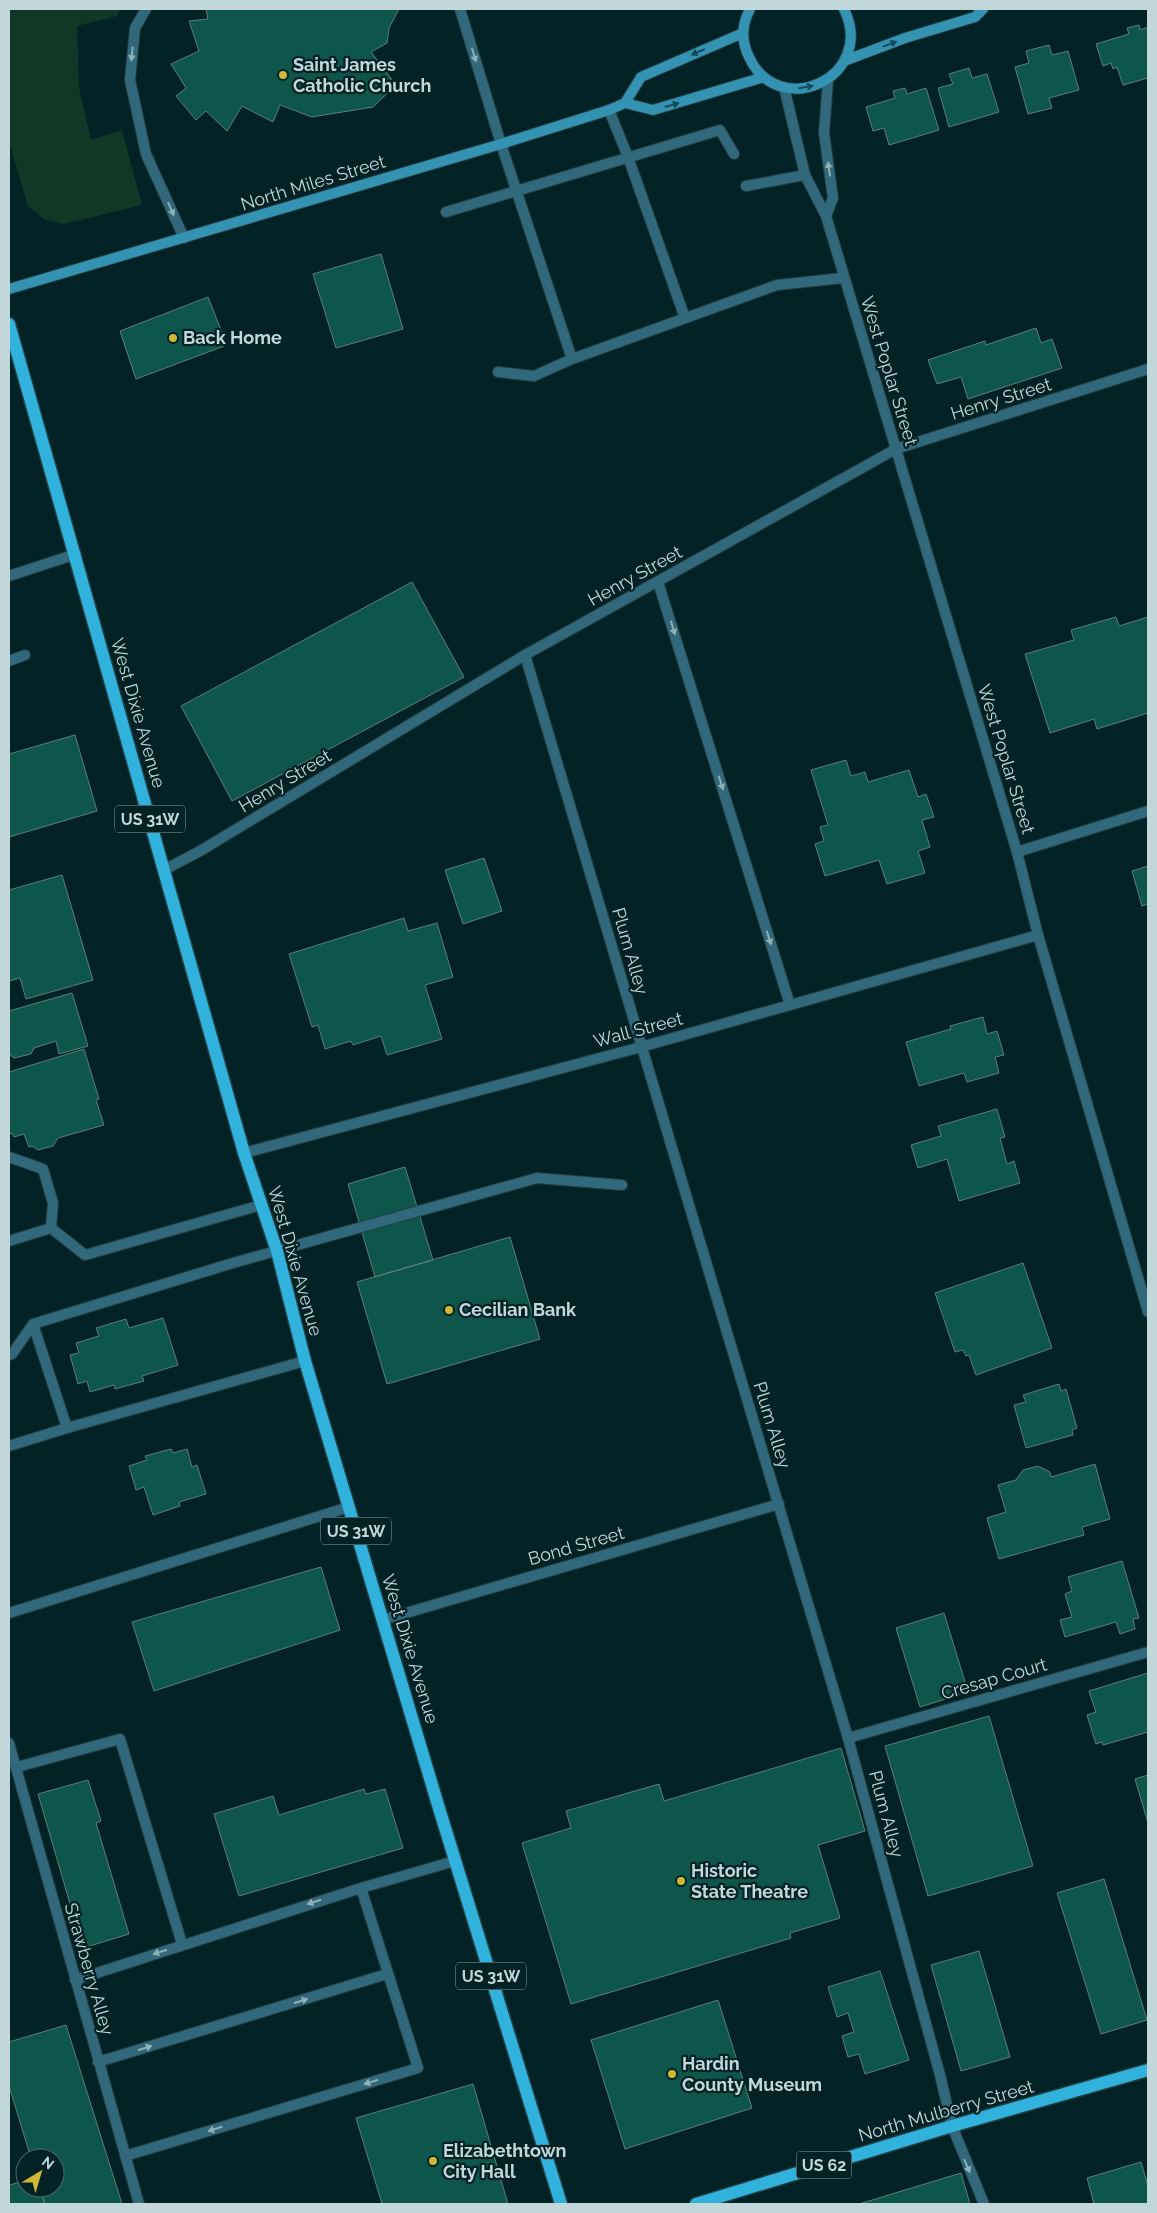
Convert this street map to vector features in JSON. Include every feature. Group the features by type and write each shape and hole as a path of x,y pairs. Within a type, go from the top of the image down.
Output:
{"main road":[{"path":"750,9 746,16 743,33 745,50 752,65 764,78 784,87 796,89 812,87 828,80 840,68 848,53 852,37 849,20 844,9"},
{"path":"844,61 905,38 975,17 983,9"},
{"path":"743,33 641,77 625,103 652,110 764,78"},
{"name":"North Miles Street","path":"9,289 501,144 609,110 625,103"},
{"name":"West Dixie Avenue","path":"9,324 76,554 244,1153 277,1251 305,1361 455,1862 561,2204"},
{"name":"North Mulberry Street","path":"696,2204 952,2126 1148,2070"}],"street":[{"path":"146,9 135,28 130,80 146,154 184,238"},
{"path":"460,9 516,191 572,359"},
{"path":"826,216 833,198 824,133 828,80"},
{"name":"West Poplar Street","path":"784,87 805,175 826,216 1017,852 1038,935 1148,1312"},
{"path":"609,110 628,157 685,318"},
{"path":"446,212 720,130 734,154"},
{"path":"746,186 805,175"},
{"path":"498,372 534,376 572,359 777,285 844,278"},
{"name":"Henry Street","path":"164,870 200,851 525,655 896,449 1148,370"},
{"path":"9,576 76,554"},
{"path":"658,582 790,1005"},
{"path":"9,661 25,655"},
{"name":"Plum Alley","path":"525,655 848,1738 940,2075 952,2126 984,2204"},
{"path":"1017,852 1148,811"},
{"name":"Wall Street","path":"244,1153 641,1047 1038,935"},
{"path":"9,1157 43,1170 54,1203 51,1228"},
{"path":"9,1355 12,1354 33,1324 277,1251 537,1178 622,1185"},
{"path":"51,1228 85,1255 261,1205"},
{"path":"9,1241 51,1228"},
{"path":"33,1324 67,1428"},
{"path":"9,1446 305,1361"},
{"name":"Bond Street","path":"382,1620 779,1504"},
{"path":"9,1613 349,1508"},
{"name":"Cresap Court","path":"848,1738 1148,1652"},
{"path":"17,1767 120,1739 182,1944"},
{"name":"Strawberry Alley","path":"9,1743 139,2204"},
{"path":"75,1980 182,1944 361,1888 455,1862"},
{"path":"125,2156 418,2068 361,1888"},
{"path":"98,2062 387,1974"}],"green space":[{"path":"9,9 120,9 117,16 77,26 79,87 91,140 122,130 142,205 64,224 45,220 28,206 9,142"}],"building":[{"name":"Saint James Catholic Church","path":"206,9 399,9 389,28 387,43 371,52 396,85 373,107 312,117 280,105 273,122 242,106 227,131 206,111 196,120 176,96 186,88 171,64 199,51 189,21 208,19"},
{"path":"1139,25 1140,30 1148,27 1148,78 1123,85 1117,67 1113,69 1111,63 1103,66 1096,44 1129,34 1127,28"},
{"path":"1049,45 1052,55 1068,51 1079,90 1049,98 1052,108 1028,114 1015,67 1029,63 1026,51"},
{"path":"969,68 972,78 987,74 999,112 949,127 938,88 953,84 949,74"},
{"path":"905,88 907,94 926,88 939,130 889,145 884,128 873,131 866,107 895,98 893,91"},
{"path":"381,254 403,329 336,348 313,274"},
{"name":"Back Home","path":"208,297 227,345 136,379 120,331"},
{"path":"1036,328 1041,343 1052,339 1062,368 968,399 961,377 937,384 928,360 985,341 986,345"},
{"path":"412,582 464,677 232,801 181,706"},
{"path":"1116,617 1119,626 1148,617 1148,713 1097,729 1094,719 1050,733 1025,654 1074,640 1071,630"},
{"path":"75,735 97,811 9,837 9,754"},
{"path":"846,760 851,776 865,772 868,782 909,770 918,797 926,794 934,817 922,820 930,847 918,851 925,873 887,884 879,860 825,876 815,844 824,841 820,827 828,825 811,770"},
{"path":"484,858 502,911 463,924 445,870"},
{"path":"1148,866 1148,904 1142,906 1132,871"},
{"path":"62,875 93,980 26,999 20,978 9,981 9,890"},
{"path":"404,918 408,931 437,923 453,977 425,985 442,1039 387,1055 381,1036 353,1045 351,1041 325,1049 318,1025 312,1027 289,954"},
{"path":"72,993 88,1046 59,1054 56,1041 34,1048 31,1054 14,1058 9,1054 9,1011"},
{"path":"983,1017 987,1034 997,1031 1004,1055 995,1057 999,1073 967,1082 964,1073 919,1086 906,1042 951,1029 950,1026"},
{"path":"84,1049 99,1099 96,1100 104,1125 58,1138 53,1146 38,1150 32,1146 29,1147 24,1134 14,1137 12,1133 9,1134 9,1072"},
{"path":"997,1109 1005,1137 1000,1138 1007,1164 1014,1161 1020,1183 959,1201 947,1159 918,1168 911,1145 941,1136 938,1126"},
{"path":"405,1167 433,1260 375,1277 348,1184"},
{"name":"Cecilian Bank","path":"510,1237 540,1339 387,1384 357,1282"},
{"path":"1023,1263 1052,1348 976,1375 969,1355 966,1356 963,1350 955,1352 935,1293"},
{"path":"163,1318 178,1365 142,1376 144,1381 115,1389 114,1385 90,1392 87,1381 78,1384 70,1355 79,1353 76,1343 99,1336 96,1328 126,1319 129,1328"},
{"path":"1059,1384 1061,1391 1066,1389 1077,1428 1072,1430 1073,1435 1026,1448 1014,1405 1026,1402 1023,1395"},
{"path":"171,1449 173,1453 187,1449 192,1467 197,1465 206,1494 179,1502 180,1506 153,1515 144,1487 136,1490 129,1466 147,1460 145,1456"},
{"path":"1095,1464 1110,1519 1082,1527 1084,1535 999,1559 987,1518 1006,1512 998,1485 1016,1480 1023,1470 1038,1466 1050,1472 1051,1477"},
{"path":"1122,1561 1139,1618 1133,1619 1135,1629 1120,1634 1116,1622 1065,1637 1060,1620 1072,1617 1065,1594 1072,1591 1068,1577"},
{"path":"321,1567 340,1630 154,1691 132,1622"},
{"path":"944,1613 968,1692 920,1707 896,1628"},
{"path":"1148,1673 1148,1732 1103,1745 1102,1742 1096,1744 1087,1715 1096,1712 1089,1691"},
{"path":"989,1716 1033,1866 928,1896 885,1746"},
{"name":"Historic State Theatre","path":"841,1748 865,1831 818,1845 840,1918 790,1933 791,1938 571,2004 522,1843 571,1828 566,1811 659,1784 664,1801"},
{"path":"1148,1775 1148,1823 1135,1779"},
{"path":"88,1780 101,1821 96,1823 129,1934 83,1948 38,1794"},
{"path":"364,1789 366,1794 385,1789 403,1848 239,1896 214,1814 273,1796 279,1815"},
{"path":"1104,1879 1147,2020 1101,2034 1057,1893"},
{"path":"979,1951 1010,2057 961,2071 931,1965"},
{"path":"880,1971 909,2060 865,2074 859,2054 848,2057 842,2036 854,2032 848,2013 837,2017 828,1987"},
{"name":"Hardin County Museum","path":"718,2000 752,2108 625,2149 591,2040"},
{"path":"66,2025 122,2204 45,2204 43,2198 65,2198 65,2148 28,2148 9,2086 9,2042"},
{"name":"Elizabethtown City Hall","path":"473,2084 508,2204 382,2204 356,2118"},
{"path":"1141,2162 1148,2186 1148,2204 1094,2204 1087,2178"},
{"path":"961,2173 970,2204 859,2204"},
{"path":"15,2184 15,2198 43,2198 45,2204 9,2204 9,2185"}],"place":[{"name":"Saint James Catholic Church","path":"283,75"},
{"name":"Back Home","path":"173,338"},
{"name":"Cecilian Bank","path":"449,1310"},
{"name":"Historic State Theatre","path":"681,1881"},
{"name":"Hardin County Museum","path":"672,2074"},
{"name":"Elizabethtown City Hall","path":"433,2161"}]}
